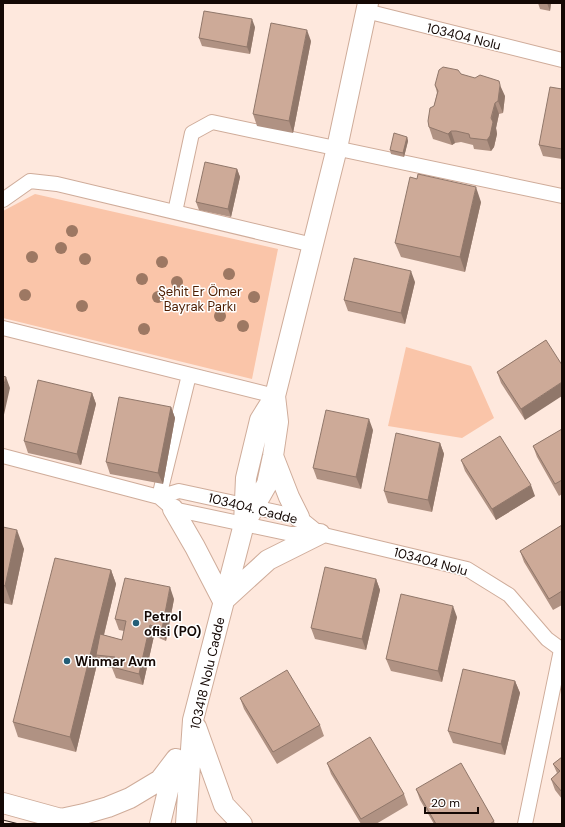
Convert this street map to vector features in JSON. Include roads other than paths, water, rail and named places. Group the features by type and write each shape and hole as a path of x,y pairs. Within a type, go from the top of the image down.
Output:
{"main road":[{"path":"275,396 337,148 367,7"},
{"name":"103418 Nolu Cadde","path":"186,824 193,720 223,601 248,513 267,484 278,422 275,396"},
{"name":"103418 Nolu Cadde","path":"248,513 246,478 260,420 275,396"},
{"path":"273,456 289,497 299,516"},
{"path":"166,503 195,547 223,601 268,560 320,534"},
{"path":"160,824 176,759 193,720"},
{"path":"193,720 224,805 242,824"},
{"path":"60,819 108,807 130,798 160,780 176,759"},
{"path":"3,803 60,819 93,824"}],"street":[{"name":"103404 Nolu","path":"367,7 562,60"},
{"path":"175,212 192,133 212,122 562,196"},
{"path":"3,200 30,181 57,184 313,245"},
{"path":"3,328 275,396"},
{"path":"166,503 189,375"},
{"name":"103404. Cadde","path":"3,456 166,503 248,513 299,516 320,534"},
{"name":"103404. Cadde","path":"166,503 179,490 248,513 291,534 320,534"},
{"name":"103404 Nolu","path":"320,534 467,569 509,595 547,639 562,650"},
{"path":"525,824 562,650"}],"tram line":[{"path":"3,820 19,824"}],"place":[{"name":"Petrol ofisi (PO)","path":"136,623"},
{"name":"Winmar Avm","path":"67,661"}],"park label":[{"name":"Şehit Er Ömer Bayrak Parkı","path":"200,298"}]}
